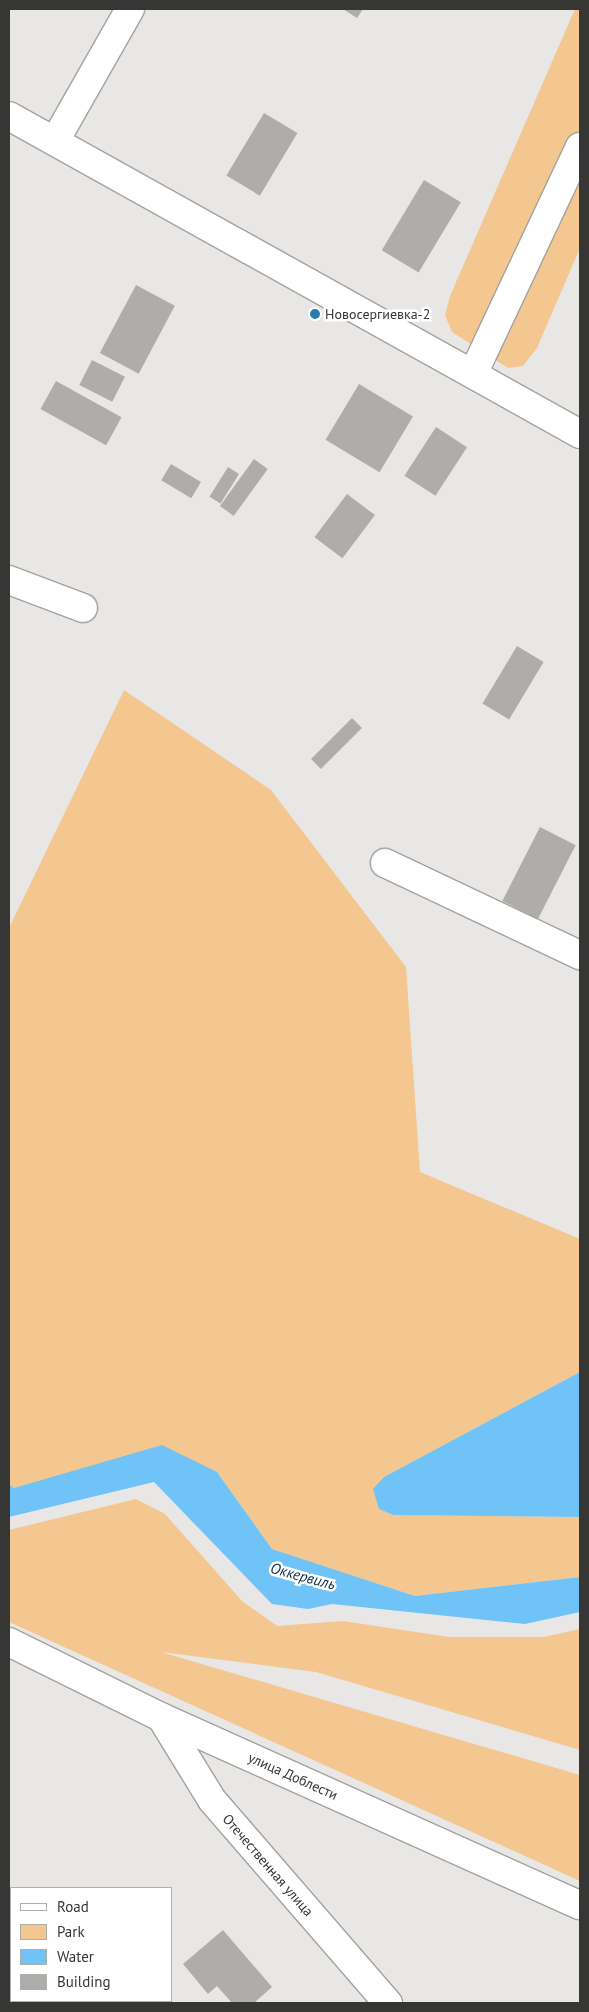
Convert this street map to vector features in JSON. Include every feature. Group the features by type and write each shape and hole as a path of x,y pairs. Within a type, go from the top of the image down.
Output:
{"street":[{"path":"55,141 130,9"},
{"path":"9,116 580,434"},
{"path":"473,374 580,147"},
{"path":"9,580 83,608"},
{"path":"385,863 580,955"},
{"name":"улица Доблести","path":"9,1642 161,1717 580,1905"},
{"name":"Отечественная улица","path":"161,1717 212,1800 388,2003"}],"green space":[{"path":"575,9 580,9 580,248 537,348 523,366 508,368 452,332 445,315 450,296"},
{"path":"124,690 271,790 406,967 420,1172 580,1239 580,1372 384,1477 379,1509 393,1515 580,1517 580,1577 415,1596 272,1549 217,1472 14,1488 9,1484 9,928"},
{"path":"136,1499 165,1514 242,1601 277,1626 343,1621 449,1637 544,1637 580,1629 580,1750 316,1672 161,1652 580,1775 580,1881 9,1622 9,1530"}],"water":[{"path":"580,1372 580,1517 393,1515 379,1509 373,1489 384,1477"},
{"name":"Оккервиль","path":"162,1445 217,1472 272,1549 415,1596 580,1577 580,1612 525,1624 332,1604 308,1609 272,1604 154,1482 9,1517 9,1484 14,1488"}],"building":[{"path":"343,9 363,9 357,18"},
{"path":"264,113 297,133 260,196 226,176"},
{"path":"424,180 461,202 419,272 382,250"},
{"path":"136,285 175,306 139,374 100,353"},
{"path":"92,360 125,377 112,402 79,385"},
{"path":"56,381 122,417 106,445 40,409"},
{"path":"359,384 413,416 380,472 326,440"},
{"path":"436,427 467,447 435,496 404,476"},
{"path":"254,459 268,469 234,516 220,506"},
{"path":"171,464 201,482 191,498 161,480"},
{"path":"228,467 239,474 220,504 209,497"},
{"path":"347,494 375,515 342,558 315,537"},
{"path":"517,646 544,662 509,719 482,703"},
{"path":"352,718 362,728 321,769 311,759"},
{"path":"540,827 576,845 538,919 502,901"},
{"path":"223,1930 272,1987 254,2003 232,2003 217,1986 208,1994 183,1964"},
{"path":"10,1990 10,2002 84,2002 9,2003"}],"place":[{"name":"Новосергиевка-2","path":"315,314"}]}
